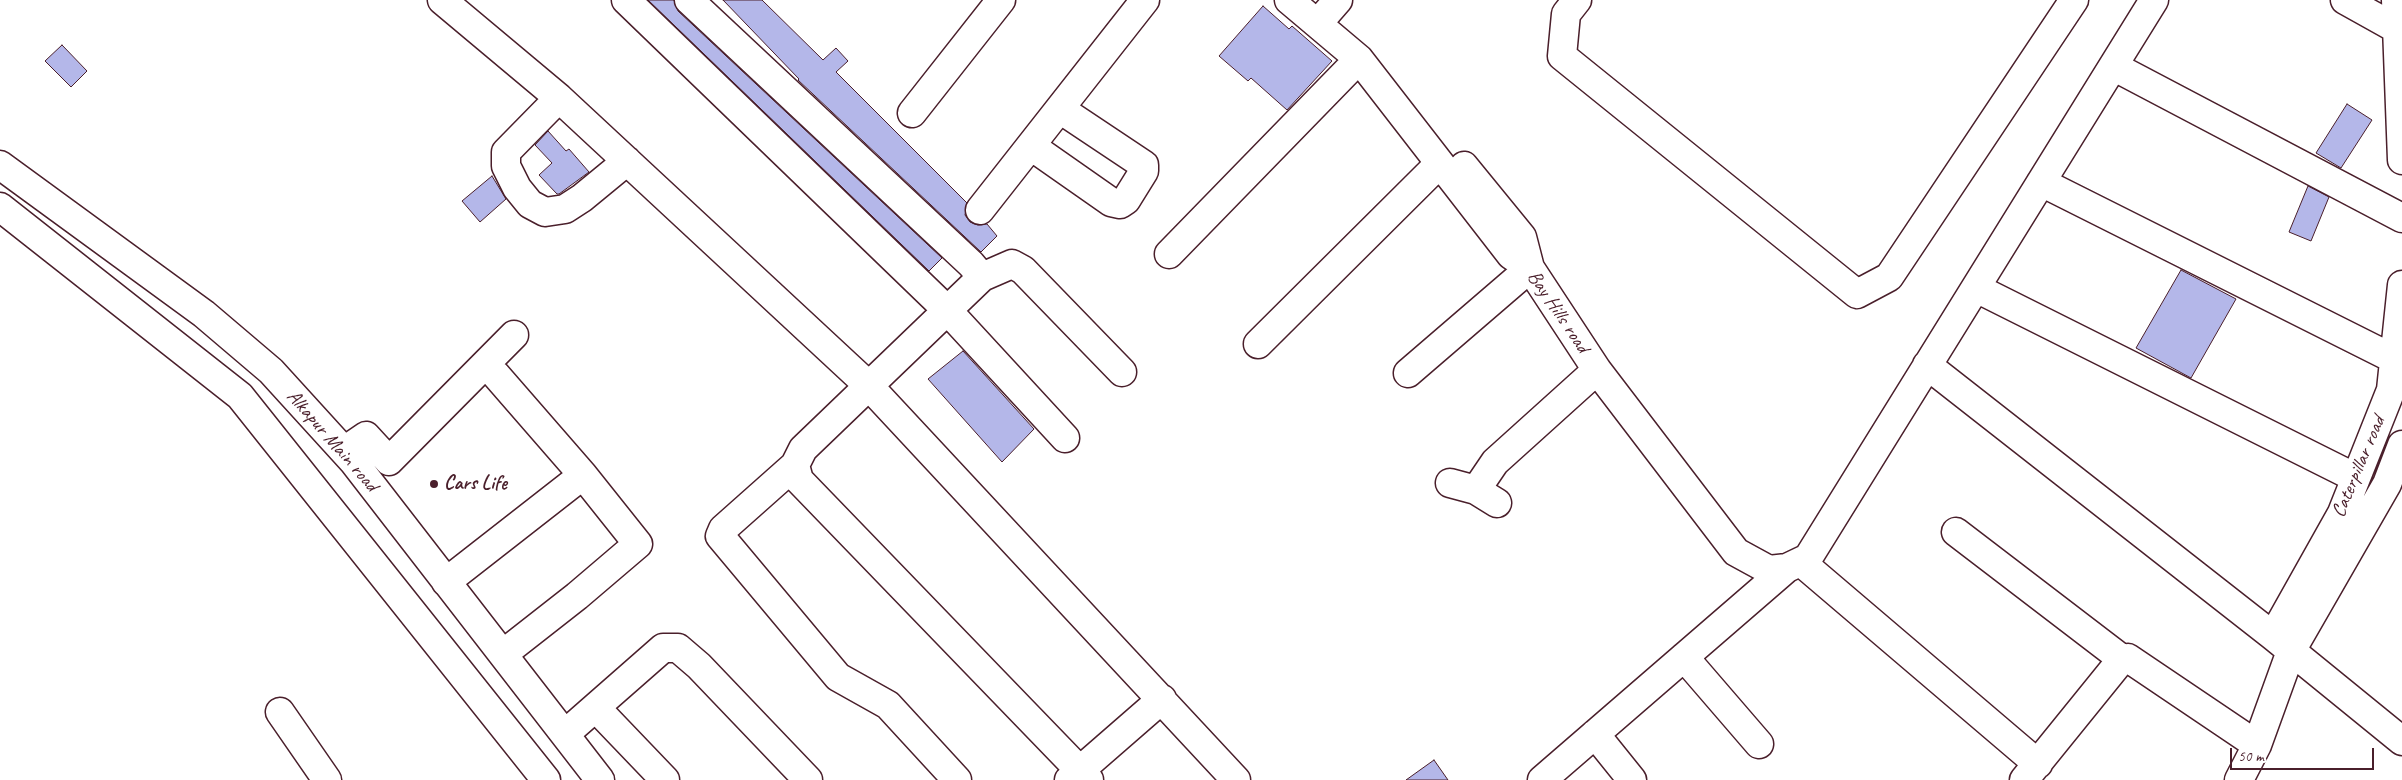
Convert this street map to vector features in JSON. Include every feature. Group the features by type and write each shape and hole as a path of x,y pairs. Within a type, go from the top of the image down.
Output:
{"street":[{"path":"442,0 560,98 868,386 1236,780"},
{"path":"626,0 947,310 1065,438"},
{"path":"688,0 971,264 982,278"},
{"path":"912,112 1001,0"},
{"path":"980,210 1145,0"},
{"name":"Bay Hills road","path":"1289,0 1326,8 1359,59 1439,164 1511,255 1530,268 1597,370 1736,552 1769,570 1794,565"},
{"path":"1577,0 1566,14 1562,56 1857,294 1889,277 2074,0"},
{"path":"1542,780 1794,565 1808,558 2154,0"},
{"path":"2345,0 2397,29"},
{"path":"2396,0 2402,160"},
{"path":"1326,8 1351,29 1522,237 1530,268 1408,373"},
{"path":"1169,254 1359,59"},
{"path":"2113,66 2402,218"},
{"path":"560,98 506,152 506,166 517,188 530,204 546,212 565,209 582,198 627,161"},
{"path":"1031,146 1111,202 1120,204 1126,200 1144,171 1144,164 1060,109"},
{"path":"1258,344 1439,164"},
{"name":"Alkapur Main road","path":"0,165 204,314 271,371 344,451 600,780"},
{"path":"2041,182 2394,359"},
{"name":"Alkapur Main road","path":"0,207 228,386 255,414 546,780"},
{"path":"957,780 888,706 838,677 720,536 723,529 795,465 803,448 947,310 982,278 1012,264 1023,270 1122,372"},
{"name":"Caterpillar road","path":"2246,777 2257,745 2282,643 2342,513 2391,390 2402,285"},
{"path":"1976,288 2356,478"},
{"path":"344,451 366,436 389,461 514,335"},
{"path":"228,386 252,355"},
{"path":"1927,364 2282,643 2402,742"},
{"path":"1450,483 1487,496 1496,462 1597,370"},
{"path":"496,375 583,475 638,544 578,596 502,654"},
{"name":"Caterpillar road","path":"2282,643 2387,484 2402,445"},
{"path":"795,465 799,480 1079,777 1162,699"},
{"path":"446,582 583,475"},
{"path":"1956,532 2122,659"},
{"path":"1794,565 2031,772 2122,659 2128,658 2257,745"},
{"path":"565,734 597,708 663,648 678,648 699,666 808,780"},
{"path":"1684,657 1759,744"},
{"path":"597,708 665,780"},
{"path":"280,712 328,780"},
{"path":"1595,734 1632,780"}],"building":[{"path":"648,0 674,0 678,11 942,258 929,271"},
{"path":"723,0 762,0 823,60 836,48 848,61 836,72 967,203 965,215 970,222 978,225 987,224 997,236 981,252 798,80"},
{"path":"1263,6 1289,29 1292,26 1332,61 1287,110 1251,78 1248,81 1219,56"},
{"path":"62,45 87,71 71,87 45,61"},
{"path":"2347,104 2372,120 2341,168 2316,153"},
{"path":"548,131 566,151 569,149 589,172 559,194 539,175 552,163 535,145"},
{"path":"492,176 506,199 480,222 462,201"},
{"path":"2308,186 2329,197 2311,241 2289,232"},
{"path":"2181,270 2236,299 2191,378 2136,348"},
{"path":"963,351 1034,429 1002,462 928,379"},
{"path":"1434,760 1448,780 1406,780"}],"place":[{"name":"Cars Life","path":"434,484"}]}
